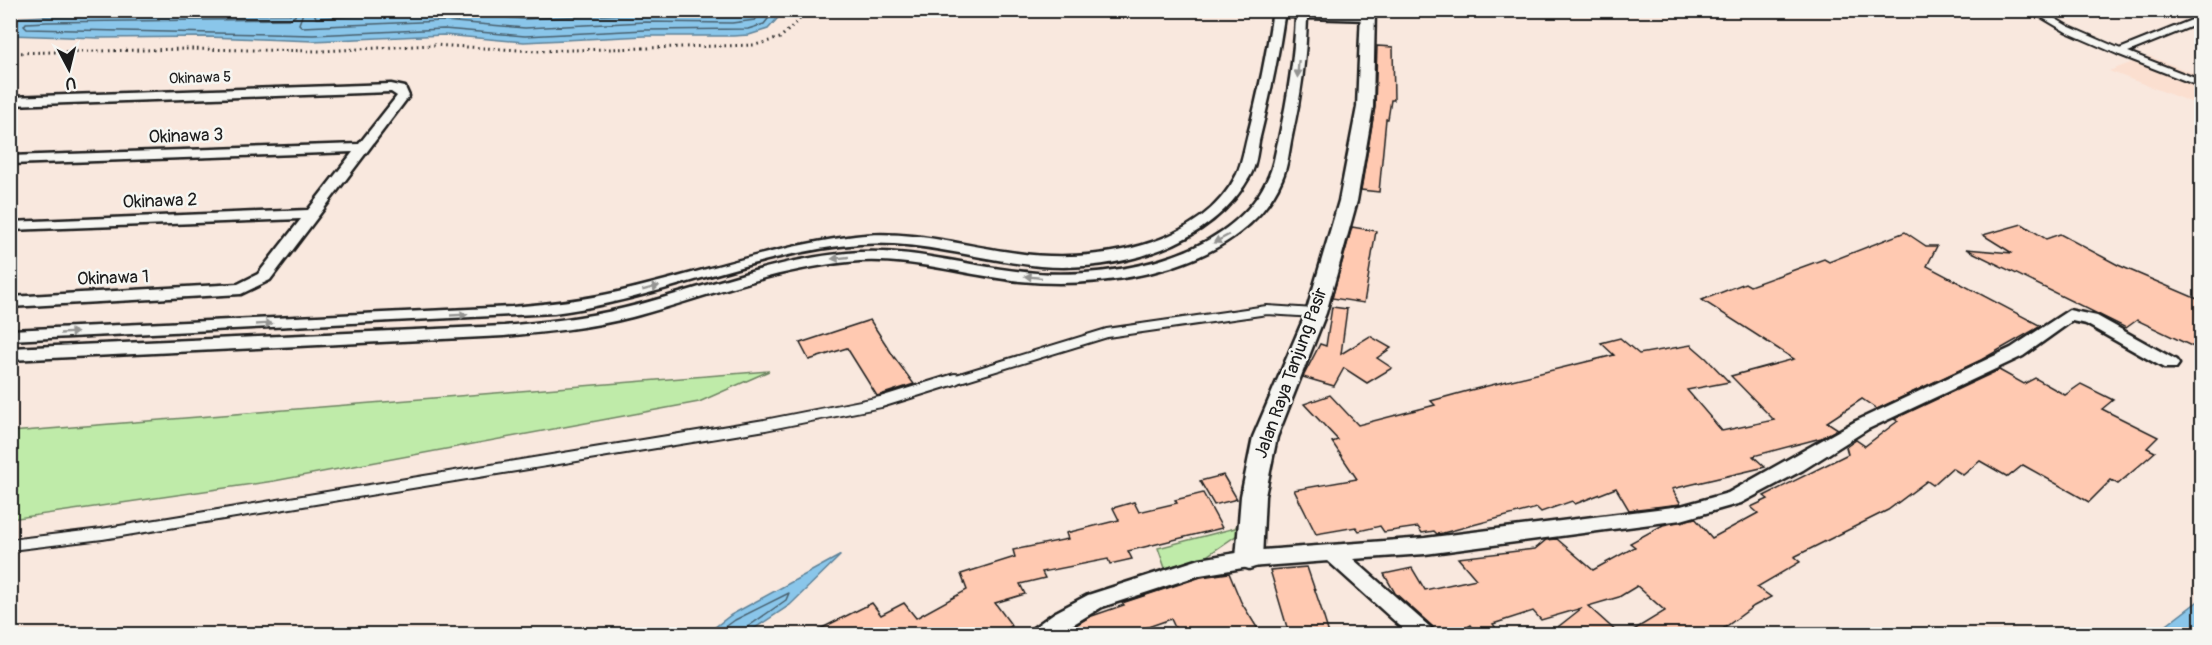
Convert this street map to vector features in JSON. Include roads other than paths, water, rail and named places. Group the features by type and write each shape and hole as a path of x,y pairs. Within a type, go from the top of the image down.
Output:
{"street":[{"path":"10,335 512,312 574,306 622,296 801,249 871,239 926,241 1043,261 1087,260 1135,252 1173,241 1199,224 1226,202 1244,175 1269,85 1279,12 1368,14"},
{"path":"10,354 504,331 572,324 626,313 774,272 828,260 869,255 917,257 1039,279 1091,277 1146,268 1189,255 1228,236 1258,210 1275,181 1297,87 1302,12"},
{"name":"Jalan Raya Tanjung Pasir","path":"1249,559 1253,496 1265,436 1316,313 1348,201 1362,123 1368,14"},
{"name":"Okinawa 5","path":"10,101 391,88"},
{"name":"Okinawa 1","path":"10,302 241,290 264,276 403,96 401,90 391,88"},
{"name":"Okinawa 3","path":"10,160 362,148"},
{"name":"Okinawa 2","path":"10,226 312,214"},
{"path":"1041,634 1062,619 1095,601 1173,574 1249,559 1335,555 1425,546 1681,513 1734,498 1796,465 1862,425 2017,352 2069,315 2091,320 2170,364"},
{"path":"1335,555 1423,634"}],"lane":[{"path":"2035,10 2067,29 2202,84"},
{"path":"2120,52 2202,19"},
{"path":"10,545 102,534 765,425 881,402 1116,332 1267,310 1316,313"}],"water":[{"path":"784,11 768,29 749,35 733,36 645,36 524,42 444,35 313,41 207,37 98,38 10,35 11,18 46,16"},
{"path":"841,555 790,605 746,634 706,634 731,615"},
{"path":"2201,599 2201,634 2155,634"}]}
